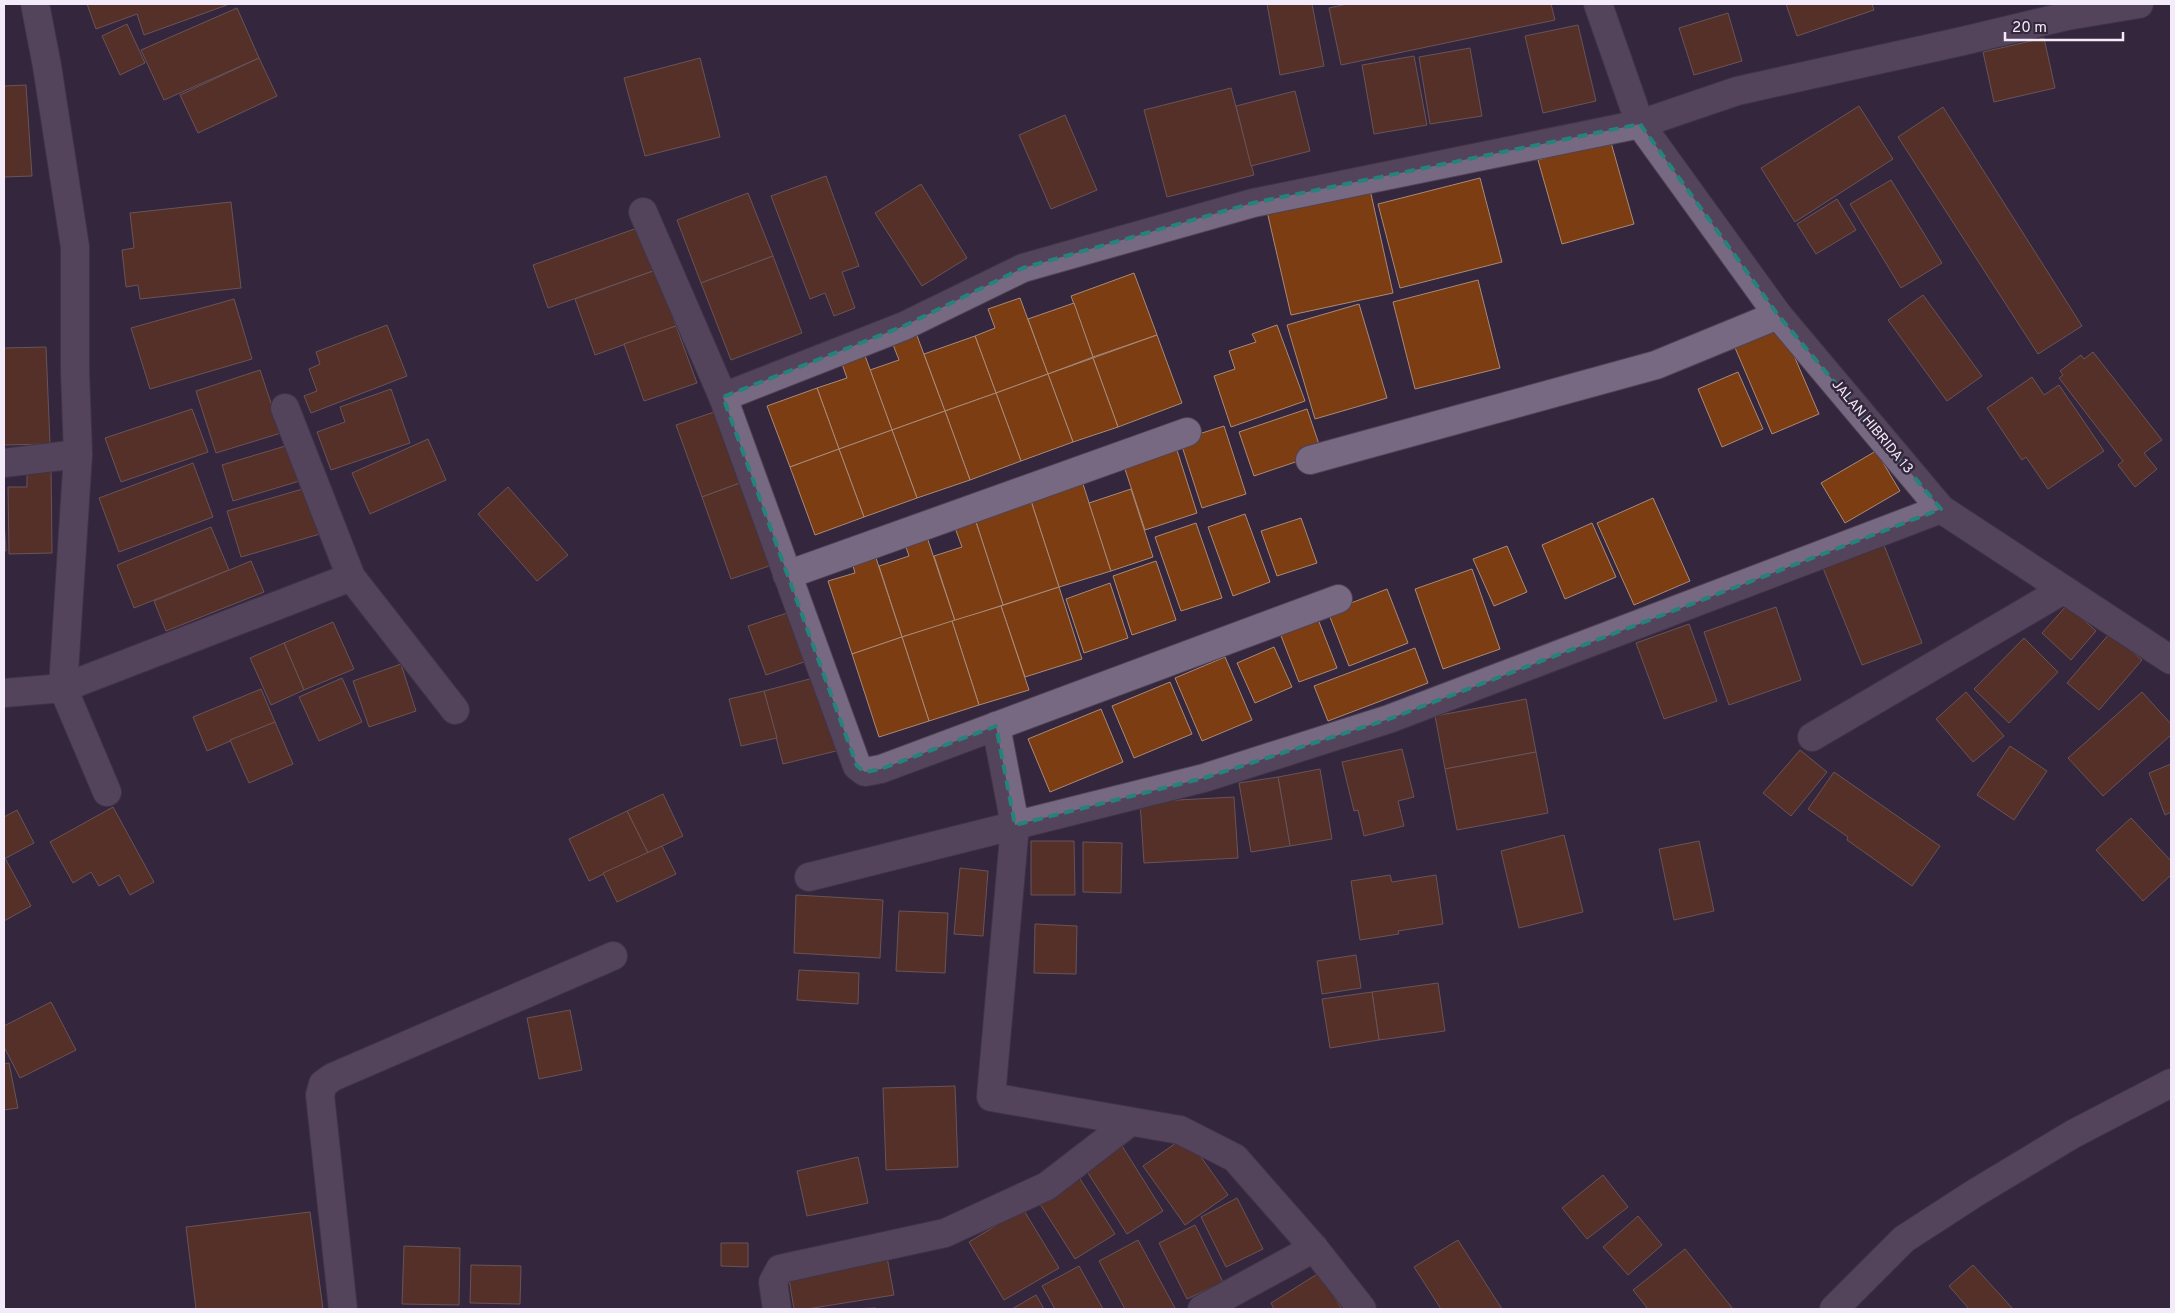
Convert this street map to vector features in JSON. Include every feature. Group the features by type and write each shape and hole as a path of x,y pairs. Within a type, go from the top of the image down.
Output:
{"street":[{"path":"35,4 47,66 75,247 75,371 78,454 63,688 107,792"},
{"name":"JALAN HIBRIDA 13","path":"1598,4 1640,124 1778,315 1941,510 2171,660"},
{"path":"723,397 904,326 1023,268 1253,203 1640,124 1737,91 2066,16 2139,4"},
{"path":"643,212 723,397 857,766 865,772 880,769 1338,599"},
{"path":"1310,460 1656,365 1778,315"},
{"path":"285,408 351,577 455,710"},
{"path":"787,575 1187,432"},
{"path":"4,463 78,454"},
{"path":"809,877 1204,778 1389,719 1941,510"},
{"path":"4,693 63,688 351,577"},
{"path":"1812,737 2062,590"},
{"path":"996,726 1015,825 991,1097 1180,1130 1234,1158 1314,1248 1362,1309"},
{"path":"343,1309 320,1094 323,1084 342,1073 613,956"},
{"path":"1834,1309 1904,1239 1975,1193 2073,1134 2171,1083"},
{"path":"777,1309 774,1282 780,1269 945,1234 1047,1186 1130,1122"},
{"path":"1202,1309 1314,1248"}],"highlighted area":[{"path":"1640,124 1778,315 1941,509 1389,719 1204,778 1015,825 996,726 881,769 865,772 857,766 723,397 904,326 1023,268 1253,203"}],"building":[{"path":"87,4 227,5 144,35 137,14 96,29"},
{"path":"1267,4 1312,4 1324,66 1280,75"},
{"path":"1347,4 1551,4 1555,20 1341,65 1329,8"},
{"path":"1786,4 1872,4 1874,10 1797,36"},
{"path":"237,8 259,58 164,100 141,50"},
{"path":"1728,13 1742,61 1694,75 1679,28"},
{"path":"127,24 145,63 120,75 102,36"},
{"path":"1578,25 1596,101 1543,113 1525,36"},
{"path":"2044,38 2055,88 1994,102 1983,52"},
{"path":"1470,48 1482,116 1430,124 1419,57"},
{"path":"1414,56 1427,125 1374,134 1362,65"},
{"path":"259,58 277,96 198,133 180,95"},
{"path":"700,58 720,137 645,156 624,78"},
{"path":"26,85 32,176 4,177 4,86"},
{"path":"1231,88 1254,175 1167,197 1144,110"},
{"path":"1295,91 1310,151 1251,166 1236,106"},
{"path":"1859,106 1893,159 1795,222 1761,168"},
{"path":"1943,107 2082,326 2038,354 1898,137"},
{"path":"1065,115 1097,190 1051,209 1019,135"},
{"path":"1610,139 1634,224 1562,244 1538,160"},
{"path":"826,176 859,266 842,272 855,308 834,316 825,293 810,299 771,196"},
{"path":"1480,178 1502,262 1400,288 1378,204"},
{"path":"1891,180 1942,263 1901,288 1850,204"},
{"path":"921,184 967,258 922,286 875,213"},
{"path":"1369,185 1393,293 1291,315 1266,207"},
{"path":"748,193 773,256 701,283 677,220"},
{"path":"1837,199 1856,230 1816,254 1797,224"},
{"path":"231,202 241,288 140,299 138,285 126,287 122,250 134,248 130,213"},
{"path":"640,227 656,270 548,308 533,265"},
{"path":"773,256 802,333 731,360 701,283"},
{"path":"656,270 676,326 595,355 575,299"},
{"path":"1134,273 1157,335 1093,357 1071,296"},
{"path":"1478,280 1500,368 1415,389 1393,302"},
{"path":"1923,295 1982,376 1947,401 1888,320"},
{"path":"1020,298 1048,374 996,393 975,336 995,328 988,309"},
{"path":"234,299 252,359 150,389 131,328"},
{"path":"1074,303 1093,357 1048,374 1028,319"},
{"path":"1359,304 1387,398 1315,419 1287,325"},
{"path":"1780,323 1819,414 1772,434 1733,343"},
{"path":"387,325 407,376 311,413 304,396 317,391 309,369 320,364 316,352"},
{"path":"1277,325 1305,401 1231,427 1214,376 1235,369 1229,351 1256,342 1252,334"},
{"path":"676,326 697,383 644,401 624,344"},
{"path":"916,333 945,411 892,430 870,370 899,360 892,342"},
{"path":"1157,335 1182,403 1118,427 1093,358"},
{"path":"975,336 996,393 945,411 924,354"},
{"path":"46,347 50,444 4,445 4,348"},
{"path":"2093,352 2162,440 2144,453 2157,469 2135,487 2118,465 2123,461 2059,378 2063,375 2060,371 2081,355 2084,359"},
{"path":"864,353 892,430 839,449 817,388 847,378 841,361"},
{"path":"1093,358 1118,427 1073,442 1048,374"},
{"path":"260,370 281,433 216,453 196,391"},
{"path":"1738,372 1763,429 1722,447 1698,389"},
{"path":"1048,374 1073,442 1021,461 996,393"},
{"path":"2032,377 2044,395 2059,385 2104,451 2048,489 2026,457 2022,460 1987,408"},
{"path":"817,388 839,449 790,467 767,406"},
{"path":"391,389 410,443 331,470 317,432 345,422 340,407"},
{"path":"996,393 1021,461 970,480 945,411"},
{"path":"192,409 208,452 121,482 105,438"},
{"path":"723,409 748,480 702,497 676,425"},
{"path":"1307,409 1322,453 1254,476 1239,432"},
{"path":"945,411 970,480 917,498 892,430"},
{"path":"1224,426 1246,494 1202,508 1180,440"},
{"path":"892,430 917,498 864,517 839,449"},
{"path":"428,439 446,480 370,514 352,473"},
{"path":"292,444 303,480 233,501 222,465"},
{"path":"1175,444 1197,513 1145,530 1122,460"},
{"path":"839,449 864,517 815,535 790,467"},
{"path":"1876,451 1900,491 1845,523 1821,483"},
{"path":"193,463 213,517 119,552 99,498"},
{"path":"27,465 51,465 52,553 9,554 8,487 27,487"},
{"path":"748,480 778,563 731,579 702,497"},
{"path":"1083,484 1111,571 1059,587 1031,501"},
{"path":"508,487 568,555 537,581 478,514"},
{"path":"306,488 320,534 241,557 227,511"},
{"path":"1131,489 1153,557 1111,571 1089,503"},
{"path":"1653,498 1690,581 1634,605 1597,523"},
{"path":"1031,501 1059,587 1003,605 975,519"},
{"path":"1245,514 1270,582 1233,596 1208,527"},
{"path":"1301,518 1317,563 1277,576 1261,531"},
{"path":"975,519 1003,605 955,621 934,556 962,547 954,525"},
{"path":"4,520 6,551 4,551"},
{"path":"1196,523 1222,598 1181,611 1155,537"},
{"path":"1592,523 1616,577 1565,599 1542,545"},
{"path":"211,527 229,570 134,608 117,565"},
{"path":"927,537 955,621 902,637 879,566 909,556 905,544"},
{"path":"1884,545 1922,643 1862,665 1823,568"},
{"path":"1507,546 1527,592 1494,606 1473,559"},
{"path":"875,555 902,637 852,654 828,581 855,573 852,562"},
{"path":"251,561 264,592 166,631 154,601"},
{"path":"1156,561 1176,620 1132,635 1113,576"},
{"path":"1472,569 1500,649 1443,669 1415,589"},
{"path":"1110,583 1128,638 1084,653 1066,599"},
{"path":"1059,587 1082,659 1025,677 1001,606"},
{"path":"1387,589 1408,643 1349,666 1328,612"},
{"path":"2067,605 2096,631 2071,660 2042,633"},
{"path":"1001,606 1029,690 979,705 952,621"},
{"path":"1776,607 1801,680 1729,705 1704,632"},
{"path":"787,613 804,662 766,675 748,626"},
{"path":"1316,614 1337,668 1299,682 1278,628"},
{"path":"952,621 979,705 929,721 902,637"},
{"path":"333,622 354,669 304,690 284,643"},
{"path":"1689,624 1717,701 1664,719 1636,643"},
{"path":"2110,633 2142,660 2099,710 2067,683"},
{"path":"902,637 929,721 879,737 852,654"},
{"path":"2024,638 2058,672 2009,723 1974,689"},
{"path":"284,643 304,690 271,705 250,658"},
{"path":"1274,647 1292,687 1255,703 1237,663"},
{"path":"1415,648 1428,683 1328,721 1314,686"},
{"path":"1225,657 1252,720 1202,741 1175,678"},
{"path":"401,664 416,711 369,727 353,681"},
{"path":"821,676 840,750 783,764 764,691"},
{"path":"342,678 362,722 319,741 299,697"},
{"path":"1170,682 1192,734 1134,758 1112,706"},
{"path":"261,689 275,722 207,751 193,717"},
{"path":"764,691 777,738 741,746 729,699"},
{"path":"1966,692 2004,736 1973,762 1936,719"},
{"path":"2142,692 2171,724 2171,735 2103,796 2068,758"},
{"path":"1526,699 1536,752 1445,769 1435,716"},
{"path":"1101,709 1123,762 1050,792 1028,739"},
{"path":"275,722 293,764 249,783 230,740"},
{"path":"2010,746 2047,771 2014,820 1977,795"},
{"path":"1402,749 1414,797 1398,801 1404,826 1364,836 1358,810 1354,811 1342,762"},
{"path":"1800,750 1827,772 1791,816 1763,793"},
{"path":"1536,752 1548,813 1457,830 1445,769"},
{"path":"2171,764 2171,812 2165,815 2149,773"},
{"path":"1320,769 1332,839 1290,846 1278,777"},
{"path":"1834,772 1940,846 1912,886 1847,840 1848,837 1808,809"},
{"path":"1278,777 1290,846 1251,852 1239,783"},
{"path":"663,794 683,836 648,853 627,811"},
{"path":"1234,797 1238,858 1144,863 1140,802"},
{"path":"113,807 154,882 130,895 119,875 99,886 91,872 73,883 50,842"},
{"path":"17,810 34,843 4,859 4,817"},
{"path":"627,811 648,853 589,881 569,839"},
{"path":"2131,818 2171,861 2171,875 2143,901 2096,850"},
{"path":"1564,835 1583,912 1519,928 1501,851"},
{"path":"1031,841 1074,841 1075,895 1031,895"},
{"path":"1699,841 1714,911 1674,920 1659,849"},
{"path":"1083,842 1122,843 1121,893 1083,892"},
{"path":"662,846 676,874 617,902 603,873"},
{"path":"4,859 31,906 4,921"},
{"path":"960,868 988,871 983,936 954,934"},
{"path":"1390,875 1392,882 1436,875 1443,924 1398,931 1399,934 1360,940 1351,881"},
{"path":"796,895 883,900 880,958 794,953"},
{"path":"899,911 948,913 945,973 896,971"},
{"path":"1035,924 1077,926 1076,974 1034,973"},
{"path":"1356,955 1361,988 1322,994 1317,961"},
{"path":"799,970 859,973 858,1004 797,1000"},
{"path":"1438,983 1445,1031 1379,1040 1372,992"},
{"path":"1372,992 1379,1040 1330,1048 1322,999"},
{"path":"51,1002 76,1050 20,1078 4,1047 4,1026"},
{"path":"570,1010 582,1070 539,1079 527,1018"},
{"path":"9,1063 18,1108 4,1110 4,1064"},
{"path":"955,1086 958,1167 886,1170 883,1088"},
{"path":"1186,1136 1228,1195 1185,1225 1143,1166"},
{"path":"1122,1146 1163,1211 1127,1234 1086,1170"},
{"path":"858,1157 868,1203 807,1216 797,1171"},
{"path":"1075,1171 1115,1234 1075,1259 1035,1196"},
{"path":"1603,1175 1628,1207 1587,1239 1562,1208"},
{"path":"1237,1198 1263,1249 1226,1267 1201,1217"},
{"path":"1023,1209 1059,1268 1004,1300 969,1242"},
{"path":"310,1212 323,1309 196,1309 186,1227"},
{"path":"1638,1216 1662,1245 1628,1275 1603,1247"},
{"path":"1195,1225 1223,1282 1187,1299 1159,1243"},
{"path":"1138,1240 1175,1308 1125,1309 1099,1261"},
{"path":"1458,1240 1502,1309 1441,1309 1414,1267"},
{"path":"721,1243 748,1243 748,1267 721,1266"},
{"path":"404,1246 460,1248 459,1305 402,1304"},
{"path":"1685,1249 1733,1309 1648,1309 1633,1290"},
{"path":"887,1257 894,1295 807,1309 794,1309 788,1273"},
{"path":"471,1265 521,1266 520,1304 470,1303"},
{"path":"1973,1265 2013,1309 1969,1309 1949,1286"},
{"path":"1079,1266 1103,1309 1055,1309 1042,1286"},
{"path":"1319,1273 1342,1309 1274,1309 1271,1303"},
{"path":"1036,1295 1044,1309 1012,1309"}]}
